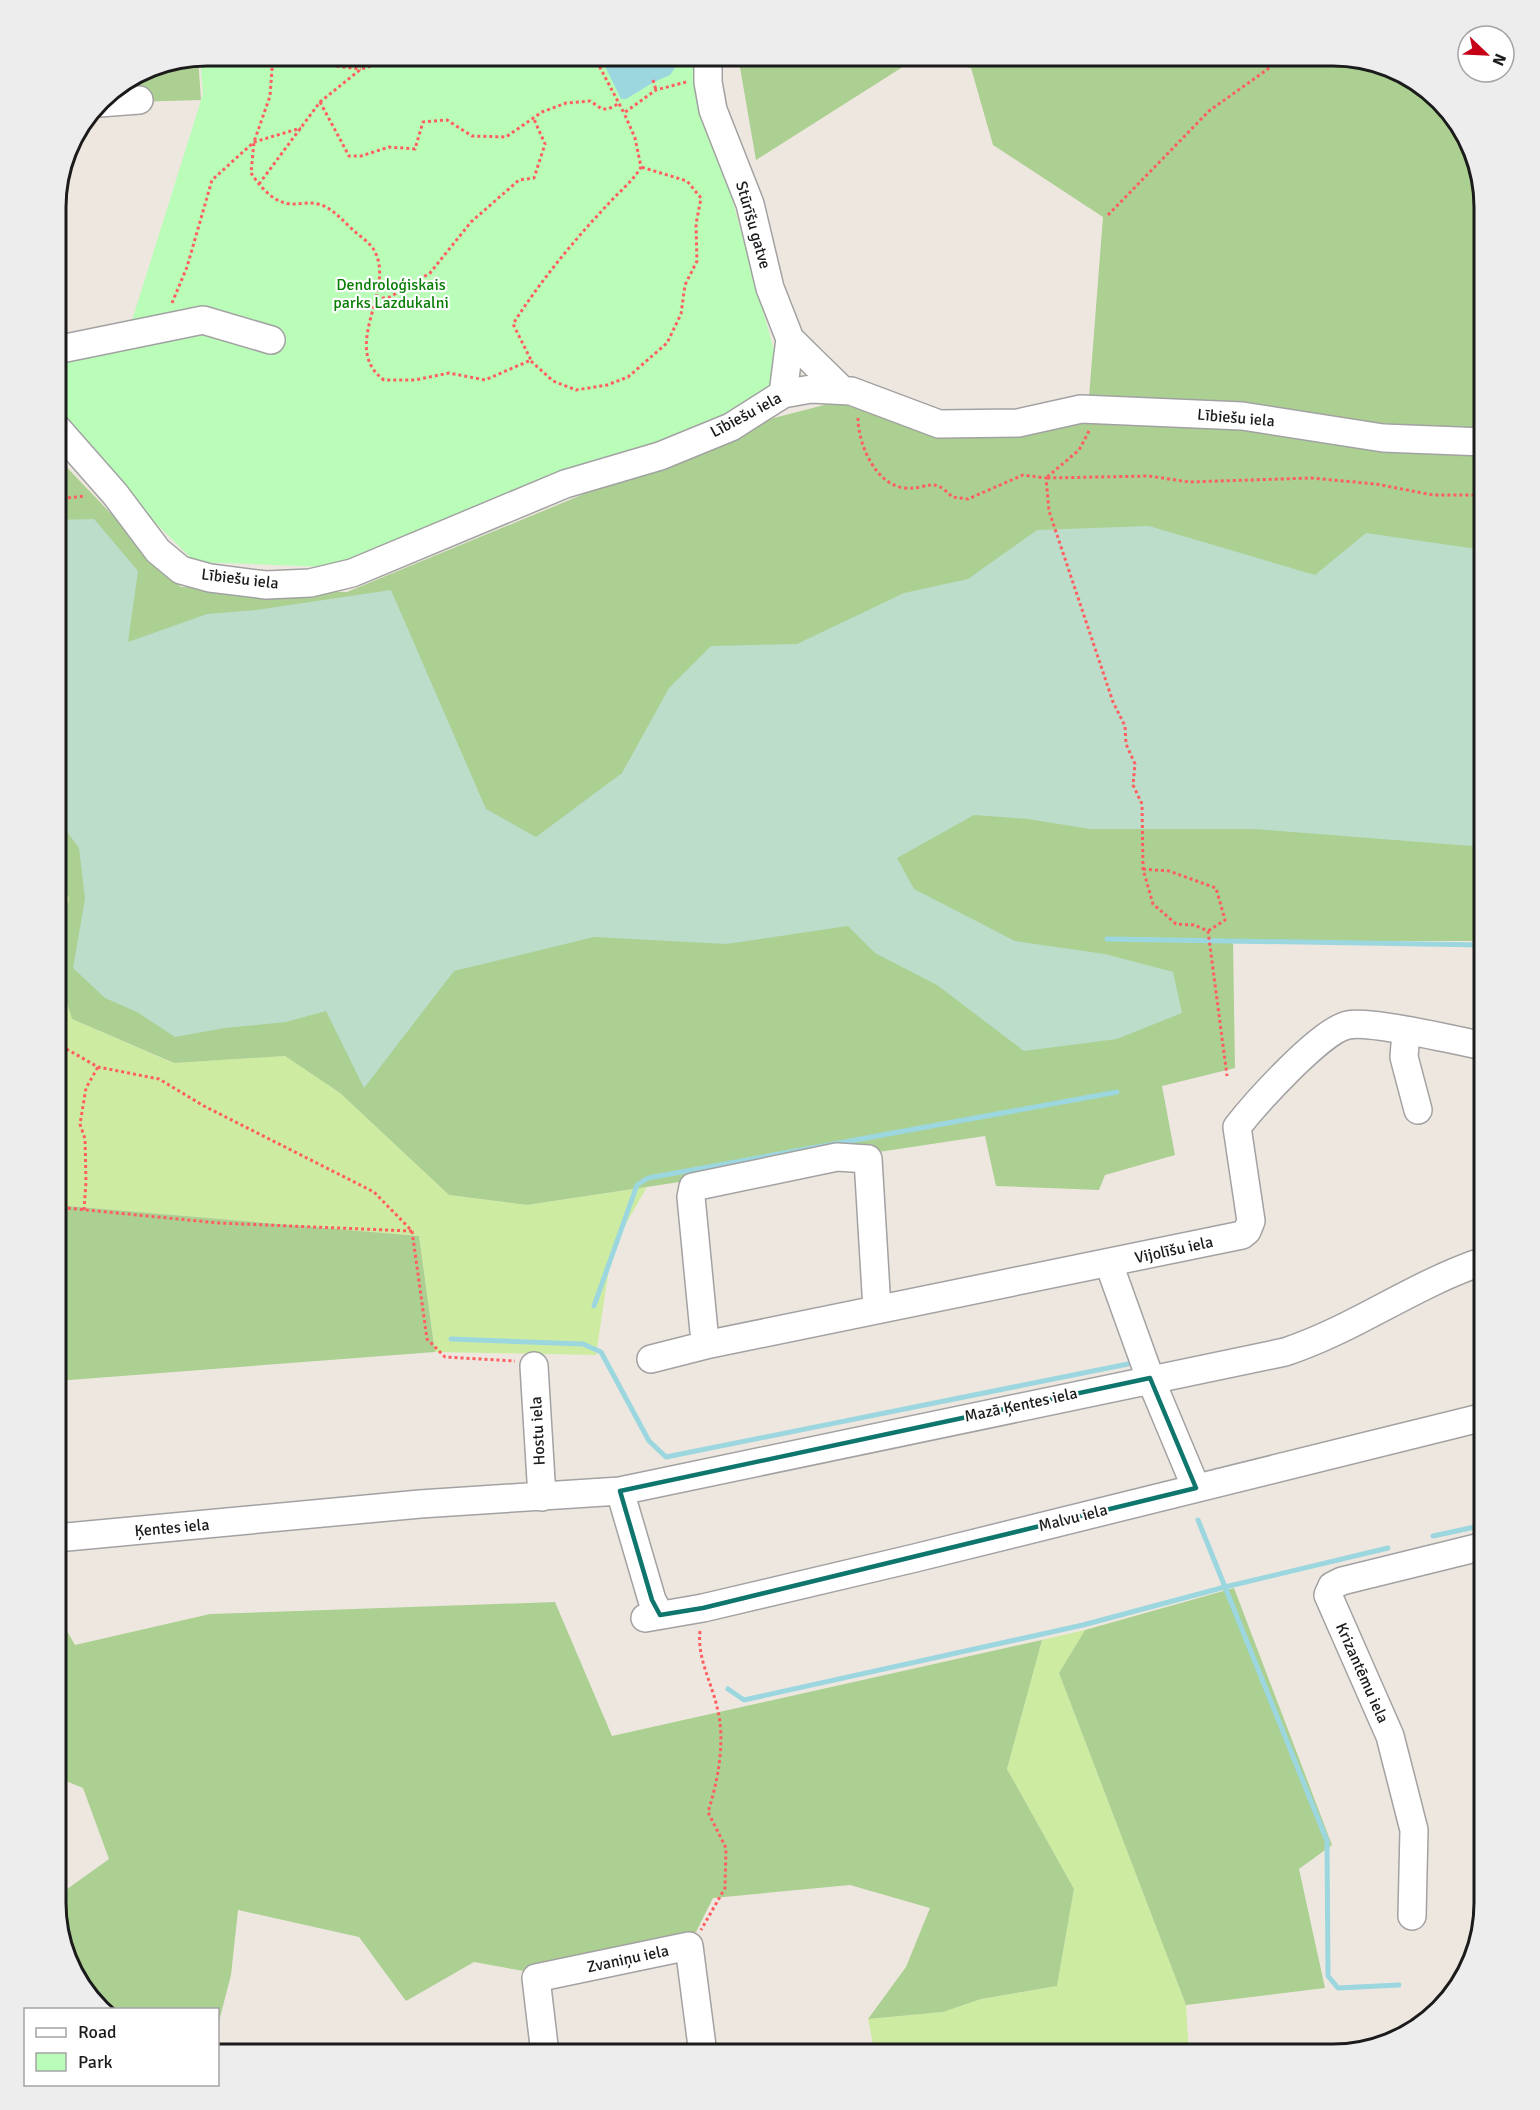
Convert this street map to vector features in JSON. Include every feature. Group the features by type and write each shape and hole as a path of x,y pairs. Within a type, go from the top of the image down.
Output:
{"street":[{"name":"Stūrīšu gatve","path":"708,66 708,82 713,110 750,204 770,288 790,339 783,394"},
{"path":"113,102 139,100"},
{"path":"66,348 203,320 271,340"},
{"path":"790,339 854,393"},
{"name":"Lībiešu iela","path":"66,439 115,494 158,551 181,570 210,578 266,585 310,583 352,573 565,484 660,456 731,427 783,394 811,389 854,393 939,424 1018,423 1082,409 1242,416 1383,438 1474,441"},
{"name":"Vijolīšu iela","path":"651,1359 877,1309 1109,1264 1242,1235 1247,1231 1251,1221 1237,1127 1270,1090 1333,1032 1348,1024 1474,1044"},
{"path":"1406,1032 1404,1057 1418,1110"},
{"path":"711,1344 704,1332 691,1197 693,1187 837,1157 867,1160 877,1309"},
{"path":"1109,1264 1150,1378 1196,1488"},
{"name":"Mazā Ķentes iela","path":"542,1497 620,1491 1150,1378 1285,1352 1339,1331 1403,1295 1474,1266"},
{"name":"Hostu iela","path":"534,1366 542,1497"},
{"name":"Malvu iela","path":"620,1491 652,1600 652,1616 702,1608 1474,1420"},
{"name":"Ķentes iela","path":"66,1537 420,1504 542,1497"},
{"name":"Krizantēmu iela","path":"1412,1916 1414,1830 1390,1736 1328,1595 1332,1586 1342,1581 1474,1549"},
{"name":"Zvaniņu iela","path":"544,2044 536,1978 689,1946 702,2044"}],"path":[{"path":"272,66 270,96 254,142 251,173 268,193 286,203 316,203 332,210 374,249 379,265 376,299 368,331 369,366 384,380 415,380 449,373 485,380 531,360"},
{"path":"334,66 361,69"},
{"path":"259,184 320,102 361,69 371,66"},
{"path":"599,66 635,138 641,167 633,182 611,201 538,285 513,324 531,360 553,381 576,390 607,385 628,377 667,343 681,314 685,285 697,261 696,224 701,198 687,181 641,167"},
{"path":"1108,215 1209,111 1272,66"},
{"path":"653,80 657,90"},
{"path":"624,113 657,90 678,82 708,82"},
{"path":"320,102 349,156 361,156 389,147 416,149 423,122 447,120 471,136 506,137 533,117 566,103 581,100 595,103 602,109 618,104"},
{"path":"376,299 390,297 430,273 471,222 519,180 534,178 545,144 533,117"},
{"path":"144,333 168,312 179,288 212,180 254,142 301,128"},
{"path":"854,393 858,429 873,466 888,481 904,488 928,484 942,487 952,497 968,499 1023,475 1046,478 1149,476 1189,482 1311,478 1376,484 1432,495 1474,495"},
{"path":"1046,478 1079,450 1099,410"},
{"path":"1046,478 1049,511 1113,702 1125,726 1126,744 1135,765 1133,785 1142,804 1143,869 1154,904 1176,924 1194,925 1208,933"},
{"path":"1143,869 1169,871 1216,888 1225,920 1208,933"},
{"path":"1208,933 1227,1076"},
{"path":"66,1049 98,1067 159,1078 204,1106 374,1192 412,1231 427,1339 445,1357 518,1361 534,1366"},
{"path":"84,1210 85,1139 80,1124 86,1088 98,1067"},
{"path":"66,1209 219,1223 412,1231"},
{"path":"689,1946 709,1918 725,1888 726,1848 708,1812 720,1773 718,1710 698,1648 702,1608"}],"highlighted area":[{"path":"1150,1378 1196,1488 703,1608 660,1615 652,1600 620,1491"}],"green space":[{"path":"199,66 201,100 112,103 136,85 153,77 170,71"},
{"name":"Dendroloģiskais parks Lazdukalni","path":"201,66 706,66 728,184 775,354 775,393 352,568 195,562 66,435 66,342 129,330 203,94"},
{"path":"740,66 904,66 756,160"},
{"path":"962,66 1352,67 1387,77 1419,95 1433,107 1455,136 1469,170 1474,207 1474,941 1233,941 1235,1068 1162,1086 1175,1155 1105,1175 1099,1190 996,1186 985,1136 527,1205 449,1195 340,1093 285,1056 174,1063 72,1019 66,999 66,910 69,899 66,891 66,466 181,587 347,592 758,422 836,402 936,434 1087,423 1103,217 993,145 971,68"},
{"path":"94,519 138,571 128,642 207,614 256,610 391,590 486,809 536,837 622,773 669,688 711,646 797,644 904,593 968,579 1037,530 1149,526 1315,575 1366,533 1474,549 1474,846 1255,829 1090,829 1028,819 974,815 897,858 914,889 1015,941 1105,954 1173,972 1182,1013 1117,1039 1024,1051 937,985 875,953 848,926 726,944 594,937 454,971 364,1088 326,1011 286,1022 225,1028 175,1037 137,1012 105,998 73,968 85,899 79,848 66,830 66,520"},
{"path":"66,891 69,899 66,910"},
{"path":"66,999 72,1019 173,1063 285,1056 340,1093 449,1195 527,1205 647,1187 612,1248 596,1355 435,1352 419,1236 66,1206"},
{"path":"66,1206 419,1236 435,1352 66,1380"},
{"path":"1234,1588 1332,1845 1299,1869 1325,1988 1186,2005 1059,1673 1085,1630"},
{"path":"555,1602 612,1736 1042,1640 1007,1769 1074,1889 1057,1986 981,1999 943,2012 868,2019 906,1967 930,1908 850,1885 713,1898 696,1932 529,1972 474,1962 406,2001 359,1937 238,1910 231,1975 219,2021 219,2008 113,2008 85,1974 71,1940 67,1922 66,1890 109,1859 83,1788 66,1781 66,1629 75,1645 210,1614"},
{"path":"1085,1630 1059,1673 1186,2005 1188,2044 873,2044 868,2019 943,2012 981,1999 1057,1986 1074,1889 1007,1769 1042,1640"}],"water":[{"path":"605,66 676,66 670,75 626,99 621,99"}],"waterway":[{"path":"1107,939 1474,945"},
{"path":"594,1306 637,1185 648,1178 1117,1092"},
{"path":"451,1339 583,1344 601,1352 649,1441 666,1457 1128,1364"},
{"path":"1198,1520 1225,1587 1388,1548"},
{"path":"1433,1536 1474,1527"},
{"path":"728,1689 744,1700 1083,1625 1225,1587 1327,1841 1328,1976 1338,1988 1399,1985"}]}
